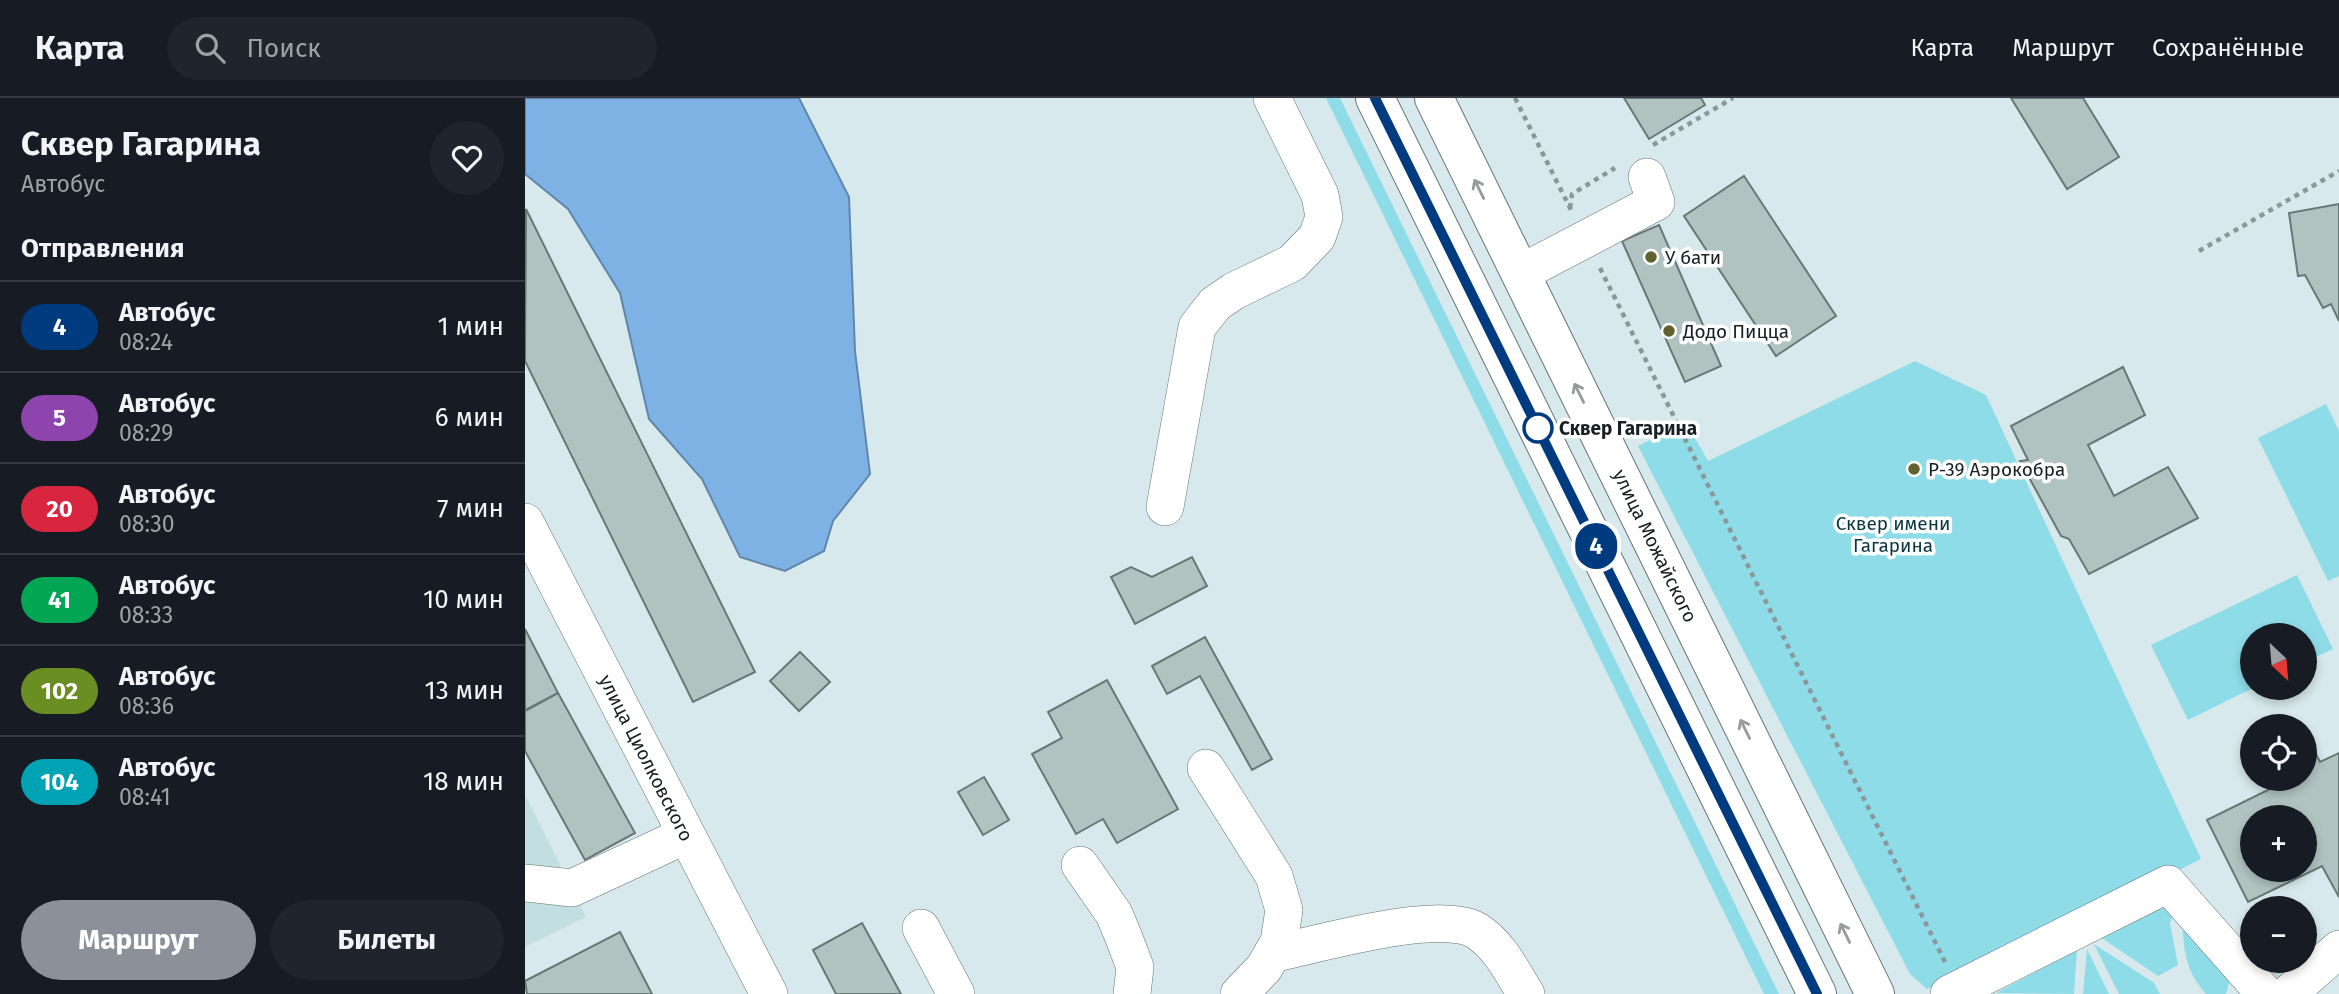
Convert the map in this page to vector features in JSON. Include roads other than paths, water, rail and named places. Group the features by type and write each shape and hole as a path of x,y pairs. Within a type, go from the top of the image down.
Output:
{"main road":[{"path":"1375,98 1817,994"},
{"name":"улица Можайского","path":"1434,98 1875,994"}],"street":[{"path":"1165,507 1197,327 1215,304 1234,291 1291,263 1317,237 1324,217 1320,195 1272,98"},
{"path":"1521,273 1656,202 1647,177"},
{"name":"улица Циолковского","path":"525,522 769,994"},
{"path":"1206,768 1273,876 1284,910 1279,942 1264,968 1239,994"},
{"path":"525,883 572,888 686,835"},
{"path":"1080,864 1114,914 1124,938 1135,967 1132,994"},
{"path":"1954,992 2168,884 2265,994"},
{"path":"1272,954 1407,926 1455,923 1475,929 1493,944 1526,994"},
{"path":"921,928 956,994"},
{"path":"2288,994 2339,949"}],"place":[{"name":"У бати","path":"1651,257"},
{"name":"Додо Пицца","path":"1669,331"},
{"name":"Сквер Гагарина","path":"1538,428"},
{"name":"P-39 Аэрокобра","path":"1914,469"}],"park label":[{"name":"Сквер имени Гагарина","path":"1893,534"}]}
